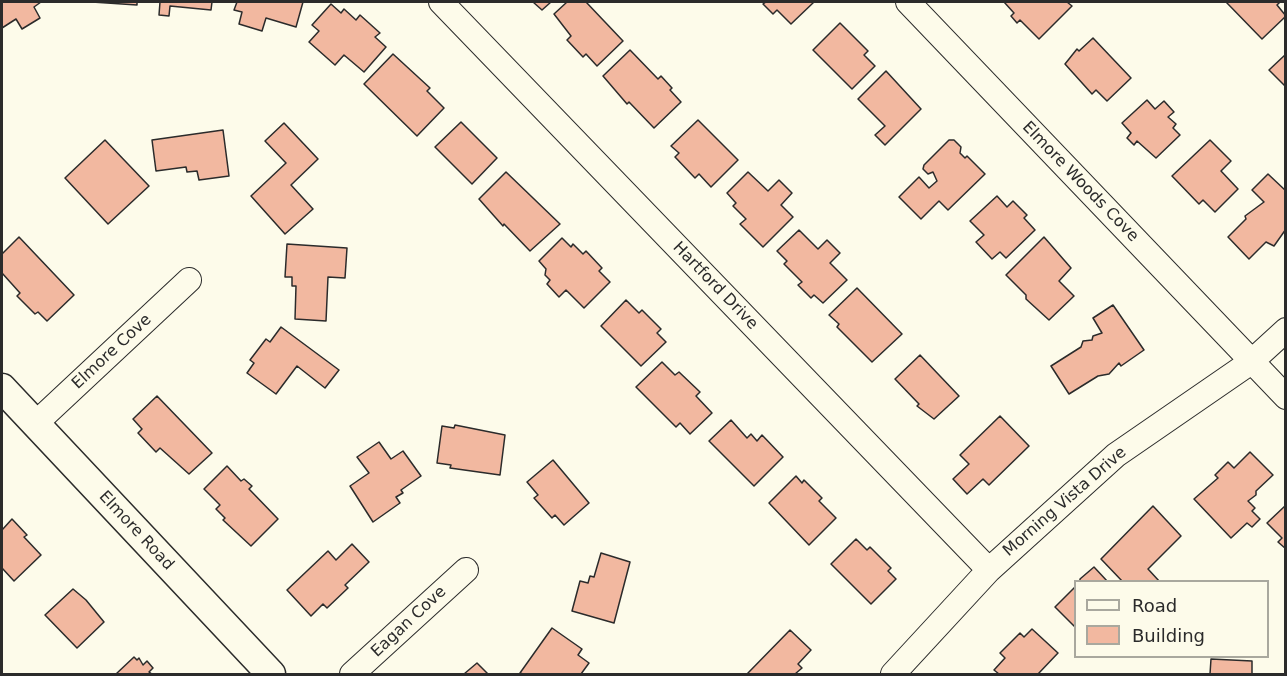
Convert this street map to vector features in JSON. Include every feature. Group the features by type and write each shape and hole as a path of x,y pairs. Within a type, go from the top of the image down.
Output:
{"street":[{"name":"Hartford Drive","path":"441,2 989,570"},
{"name":"Elmore Woods Cove","path":"908,2 1286,397"},
{"name":"Elmore Cove","path":"35,424 189,280"},
{"name":"Morning Vista Drive","path":"893,675 989,570 1116,455 1251,362 1286,330"},
{"name":"Elmore Road","path":"2,388 271,675"},
{"name":"Eagan Cove","path":"352,675 466,570"}],"building":[{"path":"2,2 41,2 34,7 40,18 22,29 16,19 2,28"},
{"path":"92,2 137,2 137,5"},
{"path":"160,2 212,2 211,10 170,6 169,16 159,15"},
{"path":"237,2 303,2 296,27 266,18 262,31 239,24 242,12 234,10"},
{"path":"533,2 551,2 542,10"},
{"path":"567,2 586,2 623,41 597,66 586,54 583,57 567,40 571,36 554,14"},
{"path":"766,2 814,2 791,24 777,10 773,14 763,4"},
{"path":"1004,2 1067,2 1072,6 1039,39 1020,20 1017,23 1011,16 1014,13"},
{"path":"1226,2 1280,2 1277,5 1286,16 1262,39"},
{"path":"331,4 341,13 344,9 356,20 360,15 380,33 375,37 386,47 364,72 344,55 335,65 309,42 319,31 312,25"},
{"path":"840,23 868,51 864,55 875,66 852,89 813,50"},
{"path":"1093,38 1131,78 1107,101 1096,90 1092,94 1065,64 1077,49 1079,51"},
{"path":"630,50 658,79 661,76 681,102 654,128 629,102 627,104 603,76"},
{"path":"393,54 430,88 427,91 444,108 417,136 364,84"},
{"path":"1286,54 1286,87 1269,70"},
{"path":"886,71 921,109 885,145 875,135 885,126 858,99"},
{"path":"1147,100 1155,109 1164,101 1174,112 1168,117 1176,124 1173,128 1180,135 1156,158 1137,141 1134,145 1127,138 1131,133 1122,123"},
{"path":"698,120 738,160 711,187 699,174 695,178 675,157 679,153 671,146"},
{"path":"461,122 497,158 472,184 435,147"},
{"path":"284,123 318,159 291,185 313,209 285,234 251,196 286,163 265,141"},
{"path":"223,130 229,176 199,180 197,171 187,172 186,167 156,171 152,140"},
{"path":"105,140 149,186 108,224 65,178"},
{"path":"949,140 954,140 961,147 960,153 965,158 967,156 985,174 948,210 939,201 921,219 899,197 919,177 929,188 937,181 933,172 928,174 923,169 924,165"},
{"path":"1210,140 1231,161 1221,171 1238,189 1215,212 1203,200 1199,204 1172,176"},
{"path":"506,172 560,224 530,251 479,199"},
{"path":"748,172 768,191 779,180 792,193 781,205 793,217 763,247 740,224 746,219 733,206 736,203 727,193"},
{"path":"1268,174 1286,191 1286,229 1274,246 1266,242 1249,259 1228,237 1246,219 1245,216 1264,202 1252,190"},
{"path":"997,196 1007,207 1013,201 1027,215 1024,218 1035,230 1006,258 1000,252 992,259 976,242 984,235 970,221"},
{"path":"799,230 818,249 827,240 840,253 830,263 847,280 823,303 814,295 811,298 798,285 802,282 784,264 787,261 777,251"},
{"path":"19,237 74,295 47,321 38,312 35,314 17,296 20,293 2,273 2,254"},
{"path":"1044,237 1071,268 1059,281 1074,296 1049,320 1026,299 1026,295 1006,275"},
{"path":"562,238 571,247 573,244 583,254 586,251 602,268 599,271 610,282 584,308 566,290 559,297 547,284 550,280 545,275 546,269 539,261"},
{"path":"287,244 347,248 345,278 328,277 326,321 295,319 296,286 292,286 292,277 285,277"},
{"path":"857,288 902,334 872,362 837,327 839,324 829,315"},
{"path":"626,300 639,313 642,310 661,329 657,333 666,342 641,366 601,326"},
{"path":"1113,305 1144,350 1121,366 1119,363 1109,374 1098,376 1069,394 1051,366 1081,347 1083,341 1092,340 1093,336 1102,333 1093,318"},
{"path":"281,327 339,370 325,388 297,366 276,394 247,373 254,363 250,360 266,339 270,342"},
{"path":"920,355 959,396 934,419 917,406 919,404 895,379"},
{"path":"662,362 675,375 679,372 700,392 696,396 712,413 690,434 680,423 676,427 636,387"},
{"path":"157,396 212,453 189,474 160,448 156,452 138,433 142,429 133,419"},
{"path":"1000,416 1029,446 989,485 983,479 967,494 953,479 969,464 960,455"},
{"path":"731,420 747,438 751,434 757,441 762,435 783,457 754,486 709,441"},
{"path":"455,425 505,435 500,475 450,468 451,465 437,463 442,426 454,428"},
{"path":"379,442 391,459 403,451 421,476 401,490 403,493 396,497 400,503 373,522 350,486 369,473 357,457"},
{"path":"1250,452 1273,475 1248,501 1255,508 1252,511 1260,519 1252,527 1247,523 1231,538 1194,499 1218,478 1215,475 1228,462 1234,468"},
{"path":"553,460 589,503 564,525 555,515 552,518 534,498 538,495 527,482"},
{"path":"227,466 241,481 244,479 252,486 249,489 278,519 251,546 223,520 225,518 216,509 220,505 204,489"},
{"path":"796,476 802,483 804,480 822,498 819,501 836,518 809,545 769,503"},
{"path":"1286,505 1286,549 1278,542 1282,538 1267,523"},
{"path":"1153,506 1181,536 1148,569 1158,580 1121,580 1101,559"},
{"path":"12,519 27,535 24,537 41,555 14,581 2,568 2,530"},
{"path":"856,539 867,550 870,547 891,568 888,571 896,579 871,604 831,564"},
{"path":"352,544 369,562 345,585 348,588 327,608 323,604 311,616 287,590 328,551 336,560"},
{"path":"601,553 630,562 614,623 572,611 580,581 588,583 590,576 594,577"},
{"path":"1094,567 1106,580 1080,580"},
{"path":"1074,588 1074,626 1055,607"},
{"path":"73,589 86,600 104,622 77,648 45,615"},
{"path":"552,628 582,649 578,655 589,663 581,674 520,673"},
{"path":"1032,629 1058,653 1038,674 999,674 994,670 1005,658 1000,653 1020,633 1024,637"},
{"path":"790,630 811,650 798,664 802,668 795,674 747,674"},
{"path":"134,657 137,660 139,658 143,665 147,661 153,668 149,672 152,674 116,674"},
{"path":"1211,659 1252,661 1252,674 1210,674"},
{"path":"477,663 488,674 464,674"}]}
